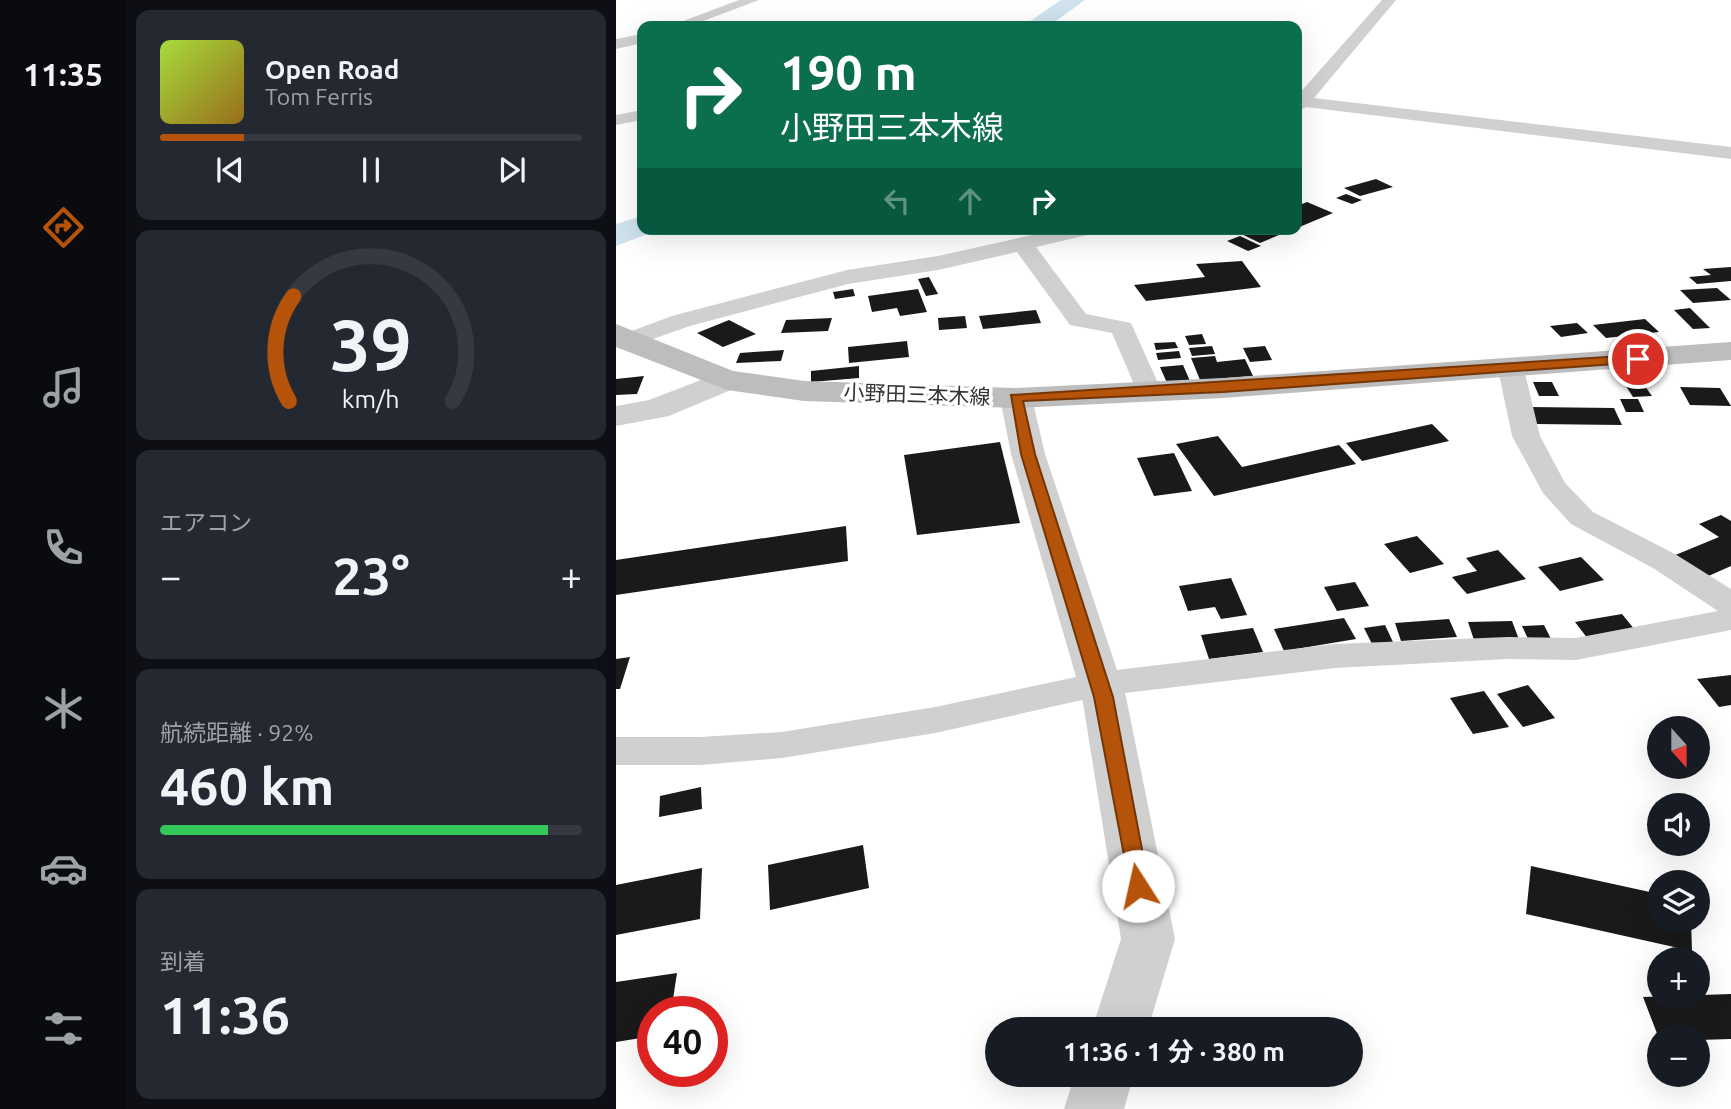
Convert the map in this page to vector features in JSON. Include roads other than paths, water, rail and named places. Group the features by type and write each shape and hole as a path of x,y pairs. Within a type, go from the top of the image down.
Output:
{"main road":[{"name":"小野田三本木線","path":"622,337 726,380 804,391 1016,398 1511,369 1731,351"}],"street":[{"path":"691,21 752,0"},
{"path":"1302,98 1389,0"},
{"path":"1302,103 1731,153"},
{"path":"616,120 637,116"},
{"path":"622,337 846,277 937,263 1060,235"},
{"path":"1022,243 1078,320 1122,328 1149,392"},
{"path":"1511,369 1526,436 1553,487 1582,518 1664,561 1731,604"},
{"path":"616,416 657,409 726,380"},
{"path":"1016,398 1028,454 1100,684 1148,939 1123,1017"},
{"path":"616,751 701,751 782,745 935,720 1100,684 1335,656 1508,648 1576,649 1731,619"},
{"path":"1094,1109 1101,1087"}],"waterway":[{"path":"1042,21 1075,0"},
{"path":"616,236 637,227"}]}
